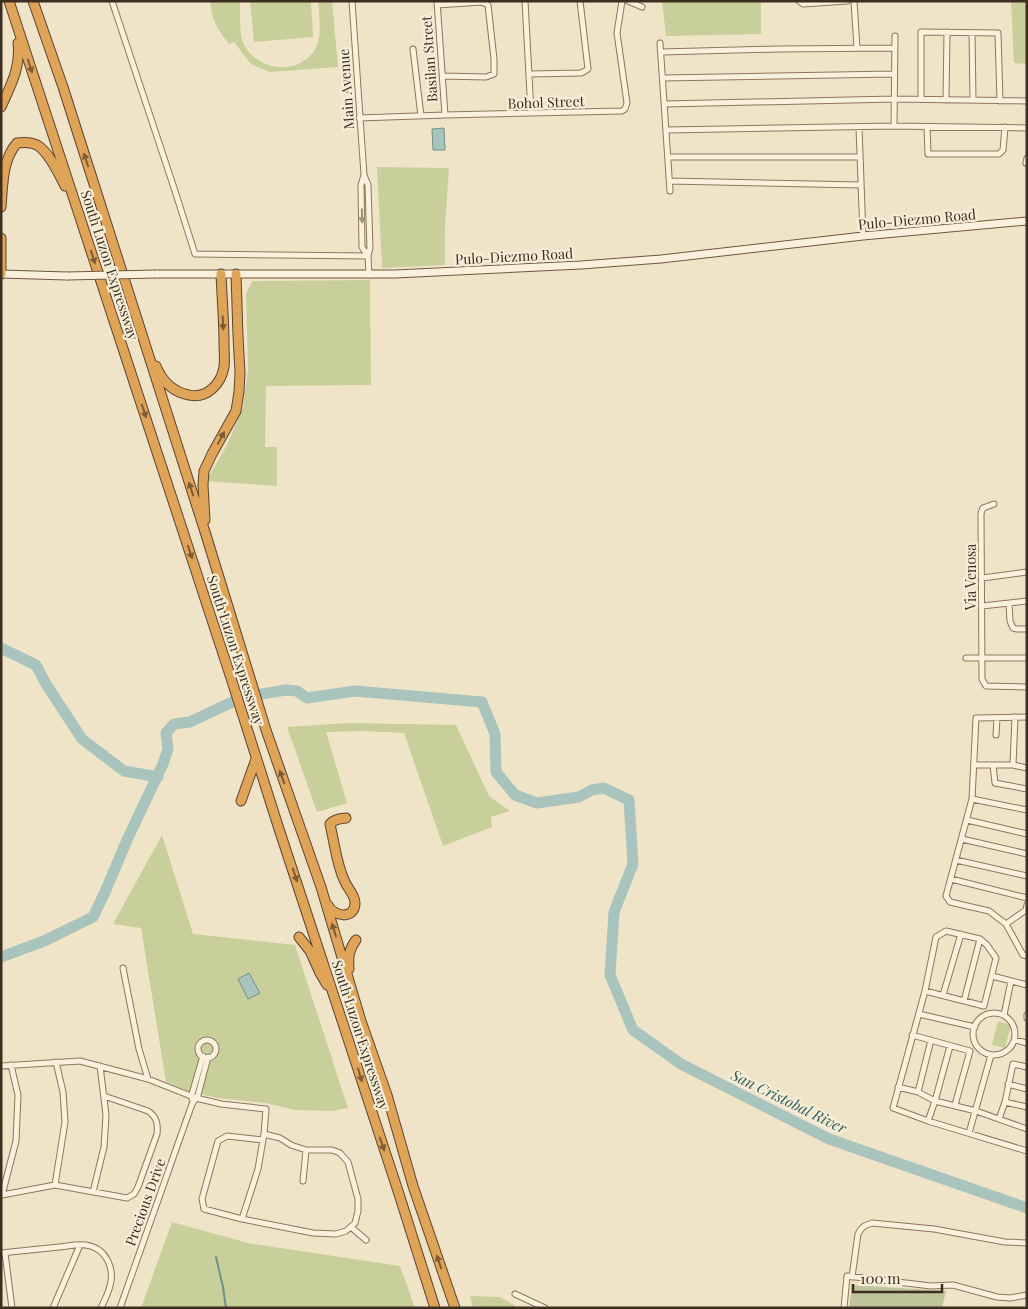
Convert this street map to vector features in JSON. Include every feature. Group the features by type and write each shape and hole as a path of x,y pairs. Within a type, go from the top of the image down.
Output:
{"highway":[{"name":"South Luzon Expressway","path":"9,1 435,1308"},
{"name":"South Luzon Expressway","path":"33,1 63,86 266,730 322,887 361,1021 387,1095 412,1186 455,1308"},
{"path":"1,107 12,83 19,60 15,20"},
{"path":"1,207 4,173 9,155 17,143 28,142 38,146 47,154 78,210"},
{"path":"1,238 1,274"},
{"path":"143,340 158,372 178,392 191,396 203,395 211,391 220,379 224,367 221,274"},
{"path":"206,535 202,485 204,471 236,410 239,392 236,274"},
{"path":"241,801 256,758"},
{"path":"322,887 329,908 335,913 345,916 354,909 354,898 345,882 330,829 330,824 334,821 346,818"},
{"path":"299,937 310,951 320,973 334,996"},
{"path":"353,994 348,966 349,953 356,940"}],"main road":[{"name":"Pulo-Diezmo Road","path":"1,274 67,276 156,274 369,275 581,265 1027,221"}],"street":[{"path":"112,1 173,182 195,254 368,256"},
{"name":"Main Avenue","path":"352,1 359,118 364,175 368,185 369,275"},
{"path":"525,1 532,114"},
{"path":"530,74 581,73 588,69 580,1"},
{"name":"Bohol Street","path":"359,118 622,111 625,109 626,103 617,33 622,1"},
{"path":"628,1 642,7"},
{"path":"798,1 803,4 847,1"},
{"path":"854,1 857,48"},
{"path":"437,3 482,2 488,5 494,59 494,74 486,77 442,76"},
{"name":"Basilan Street","path":"437,3 445,115"},
{"path":"921,99 921,32 998,33 1000,101"},
{"path":"946,100 947,32"},
{"path":"972,33 973,100"},
{"path":"894,126 895,36"},
{"path":"660,43 670,191"},
{"path":"661,52 895,48"},
{"path":"414,49 421,116"},
{"path":"663,78 894,74"},
{"path":"665,104 894,98 1027,101"},
{"path":"667,130 894,126 1027,128"},
{"path":"859,127 863,236"},
{"path":"927,127 928,154 999,154 1003,150 1004,127"},
{"path":"668,157 860,157"},
{"path":"1026,163 1027,158"},
{"path":"670,180 861,185"},
{"name":"Via Venosa","path":"994,504 983,508 981,513 982,679 986,686 1027,687"},
{"path":"982,578 1027,572"},
{"path":"982,606 1027,601"},
{"path":"1009,603 1010,622 1013,628 1027,629"},
{"path":"966,658 1027,658"},
{"path":"1027,716 976,718 972,799 946,896 950,902 989,911 1006,924 1023,955 1027,956"},
{"path":"1013,765 1016,717"},
{"path":"996,735 997,718"},
{"path":"974,764 1013,765 1027,768"},
{"path":"993,764 995,783 1027,789"},
{"path":"972,799 1027,810"},
{"path":"967,820 1027,834"},
{"path":"962,839 1027,854"},
{"path":"956,860 1027,876"},
{"path":"950,879 1027,898"},
{"path":"1006,924 1026,910 1027,905"},
{"path":"925,991 984,1006 996,958 980,939 946,931 936,937 925,991 893,1108 928,1121 1027,1151"},
{"path":"943,996 961,934"},
{"path":"964,1001 980,939"},
{"path":"123,968 139,1049 148,1079"},
{"path":"992,976 1027,985"},
{"path":"1004,1015 1012,981"},
{"path":"919,1014 974,1027"},
{"path":"988,1014 1004,1015 1013,1025 1015,1040 1006,1052 992,1055 983,1052 977,1046 974,1037 974,1027 982,1017 988,1014"},
{"path":"912,1035 970,1051 955,1105"},
{"path":"918,1092 931,1040"},
{"path":"1015,1040 1027,1042"},
{"path":"928,1121 936,1101 950,1046"},
{"path":"969,1133 992,1055"},
{"name":"Precious Drive","path":"120,1308 192,1104 206,1057"},
{"path":"1,1066 80,1061 148,1079 194,1098 220,1104 266,1109 258,1169 242,1219"},
{"path":"55,1185 65,1122 63,1092 56,1062"},
{"path":"999,1119 1005,1102 1013,1064 1027,1067"},
{"path":"11,1065 18,1095 16,1141 2,1195 55,1185 127,1198 134,1194 157,1134 156,1120 148,1111 104,1096"},
{"path":"93,1192 104,1148 106,1115 100,1066"},
{"path":"1008,1084 1027,1089"},
{"path":"898,1087 918,1092 936,1101 976,1111 1027,1129"},
{"path":"1005,1102 1027,1107"},
{"path":"227,1136 263,1137 280,1138 291,1145 306,1150 332,1150 340,1153 348,1162 358,1199 355,1223 346,1231 336,1234 313,1233 242,1219 204,1209 202,1199 218,1141 227,1136"},
{"path":"303,1181 306,1150"},
{"path":"852,1277 860,1228 872,1223 934,1229 1005,1242 1027,1243"},
{"path":"351,1227 366,1240"},
{"path":"52,1308 80,1245"},
{"path":"12,1308 3,1253 80,1245 93,1247 100,1251 110,1263 110,1286 101,1308"},
{"path":"844,1308 847,1276 931,1286 953,1285 997,1297 1027,1296"},
{"path":"515,1294 544,1308"}],"green space":[{"path":"210,1 240,1 241,37 246,48 258,60 275,67 283,67 300,63 313,53 319,39 318,1 332,1 338,67 270,72 251,64 234,42 229,44 218,29 212,14"},
{"path":"250,1 311,1 313,37 254,42"},
{"path":"662,1 761,1 761,34 666,36"},
{"path":"1011,1 1027,1 1027,64 1014,63"},
{"path":"377,167 449,168 445,227 445,265 382,268"},
{"path":"370,280 371,385 266,386 265,447 277,447 277,486 206,481 227,445 243,407 248,369 246,293 253,281"},
{"path":"348,723 456,725 489,796 510,811 491,817 492,827 443,846 404,733 364,731 326,732 347,803 317,812 287,727"},
{"path":"162,835 193,934 295,945 348,1108 332,1111 294,1110 266,1103 217,1098 200,1094 210,1060 200,1058 191,1092 166,1082 141,928 113,924"},
{"path":"998,1021 1011,1025 1005,1048 992,1045"},
{"path":"172,1222 248,1243 400,1266 415,1308 141,1308"},
{"path":"852,1285 946,1291 942,1308 849,1308"},
{"path":"470,1296 500,1297 519,1308 473,1308"}],"water":[{"path":"444,128 445,150 433,150 432,129"},
{"path":"249,973 260,993 248,999 238,979"}],"waterway":[{"path":"1,648 36,665 46,684 82,739 124,771 158,777"},
{"name":"San Cristobal River","path":"1,957 44,941 93,917 163,764 168,749 166,733 174,724 190,722 243,697 286,690 297,691 307,698 355,691 482,702 495,734 496,772 515,795 537,803 579,797 592,790 604,788 629,800 633,864 614,912 610,975 633,1030 681,1064 829,1139 1027,1208"},
{"path":"216,1257 226,1308"}]}
